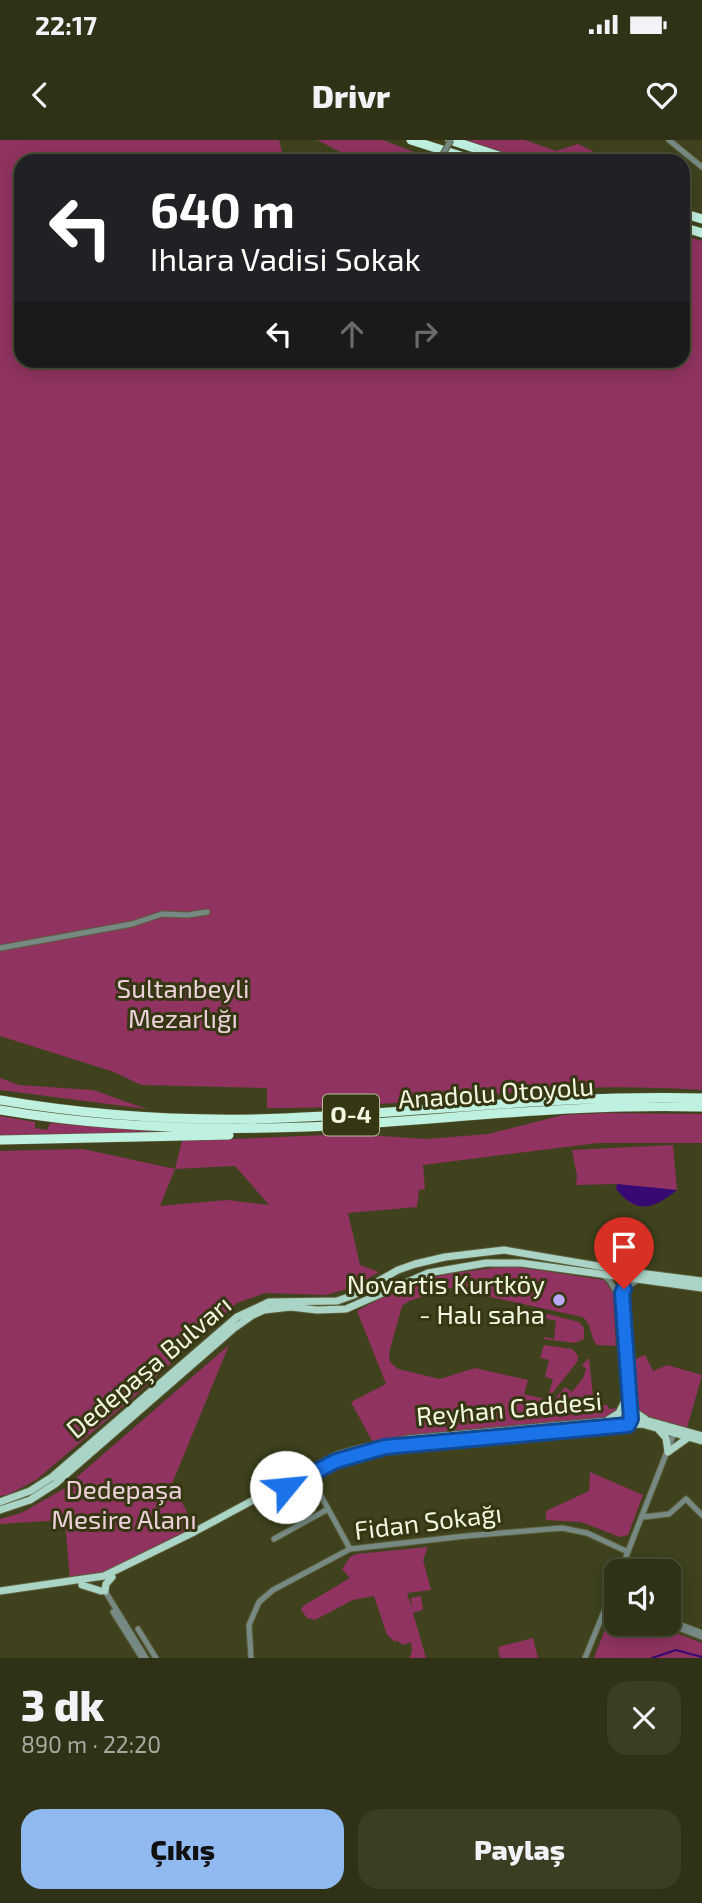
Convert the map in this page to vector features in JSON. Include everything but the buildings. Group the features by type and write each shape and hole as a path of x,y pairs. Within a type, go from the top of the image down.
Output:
{"highway":[{"path":"411,140 454,154"},
{"path":"451,140 493,154"},
{"name":"Anadolu Otoyolu","path":"0,1100 84,1112 167,1118 236,1119 340,1115 537,1101 702,1098"},
{"name":"Anadolu Otoyolu","path":"0,1110 152,1127 234,1129 307,1127 526,1110 702,1107"},
{"path":"0,1140 265,1134 307,1127"}],"main road":[{"name":"Dedepaşa Bulvarı","path":"0,1502 30,1491 52,1477 250,1308 279,1301 337,1301 413,1265 445,1257 500,1251 517,1251 639,1273 702,1280"},
{"path":"498,1263 503,1256 500,1251"},
{"path":"515,1263 511,1258 517,1251"},
{"name":"Dedepaşa Bulvarı","path":"0,1510 30,1500 55,1484 233,1329 253,1315 284,1307 345,1309 416,1277 446,1269 498,1263 600,1273 702,1288"},
{"path":"413,1265 408,1271 411,1276 416,1277"},
{"path":"394,1272 401,1277 397,1285"},
{"path":"627,1401 636,1413 649,1421"},
{"path":"627,1401 628,1421"},
{"path":"605,1421 619,1413 627,1401"},
{"name":"Reyhan Caddesi","path":"0,1593 82,1585 112,1577 337,1455 388,1442 605,1421 649,1421 689,1437 702,1438"},
{"name":"Reyhan Caddesi","path":"98,1581 308,1472 336,1461 397,1445 628,1421 702,1438"},
{"path":"658,1429 666,1438 668,1452 689,1437"},
{"path":"103,1591 112,1577"},
{"path":"0,1593 98,1581 103,1591"},
{"path":"82,1585 103,1591"}],"street":[{"path":"668,140 686,154"},
{"path":"0,948 132,924 162,914 188,915 207,912"},
{"path":"600,1273 609,1280 617,1293 627,1401"},
{"path":"627,1401 622,1293 631,1283 643,1279"},
{"path":"625,1559 675,1431"},
{"path":"308,1472 350,1549"},
{"path":"289,1508 319,1492"},
{"path":"643,1517 669,1514 686,1499 702,1516"},
{"path":"274,1539 328,1509"},
{"name":"Fidan Sokağı","path":"251,1658 250,1618 259,1602 273,1590 350,1549 562,1528 587,1533 628,1552"},
{"path":"103,1591 144,1658"},
{"path":"585,1658 604,1621"},
{"path":"681,1627 702,1635"},
{"path":"138,1629 156,1658"}],"green space":[{"name":"Sultanbeyli Mezarlığı","path":"0,140 279,140 282,154 14,154 14,368 690,368 690,237 702,241 702,1090 583,1088 370,1105 267,1108 267,1088 141,1085 114,1072 0,1036"},
{"path":"317,140 383,140 419,154 344,154"},
{"path":"463,140 525,140 556,151 578,144 599,154 509,154"},
{"path":"0,1078 19,1085 93,1090 147,1109 0,1090"},
{"path":"702,1114 702,1143 598,1143 423,1165 425,1189 419,1190 417,1207 348,1213 360,1265 379,1272 354,1287 326,1295 265,1293 237,1303 135,1396 36,1480 8,1495 0,1496 0,1151 83,1149 175,1169 182,1141 351,1134 427,1139 488,1134 563,1115","holes":["235,1166 269,1205 227,1200 160,1206 175,1169"]},
{"path":"0,1116 35,1122 35,1128 47,1130 50,1123 171,1133 0,1137"},
{"path":"673,1145 677,1190 653,1204 638,1206 631,1203 616,1189 617,1184 576,1185 572,1150"},
{"path":"511,1266 604,1280 613,1293 616,1346 597,1345 588,1323 582,1317 450,1288 409,1301 402,1306 389,1353 390,1362 398,1369 440,1379 475,1368 528,1380 524,1394 553,1401 565,1387 572,1392 583,1378 586,1369 582,1365 589,1358 594,1405 607,1405 609,1409 619,1408 609,1418 372,1441 351,1402 386,1384 357,1311 405,1285 446,1274"},
{"path":"531,1310 579,1322 584,1328 584,1339 575,1343 544,1339 554,1339 556,1321 530,1314"},
{"name":"Dedepaşa Mesire Alanı","path":"229,1345 172,1484 195,1527 107,1572 70,1581 65,1520 0,1524 0,1519 21,1513 62,1490"},
{"path":"544,1345 572,1349 578,1356 577,1362 551,1395 549,1393 553,1379 545,1377 549,1360 540,1358"},
{"path":"645,1355 653,1371 667,1365 702,1375 687,1428 641,1414 632,1404 630,1382 637,1378 629,1362"},
{"path":"590,1472 643,1495 628,1535 620,1537 581,1522 546,1520 546,1511 589,1491"},
{"path":"428,1547 423,1560 431,1590 407,1593 412,1608 411,1598 421,1596 423,1610 413,1613 426,1658 409,1658 412,1652 411,1642 403,1645 387,1635 374,1596 353,1600 315,1620 307,1618 301,1610 303,1606 350,1578 342,1569 350,1557 356,1554"},
{"path":"604,1632 604,1636 681,1635 702,1643 702,1658 594,1658"},
{"path":"533,1638 538,1658 500,1658 498,1647"}],"shaded area":[{"path":"617,1184 677,1190 661,1202 638,1206 616,1189"}],"waterway":[{"path":"652,1658 676,1650 702,1657"}],"place":[{"name":"Novartis Kurtköy - Halı saha","path":"559,1300"}],"route":[{"path":"286,1487 336,1461 385,1447 628,1425 631,1419 624,1348 624,1289"}]}
